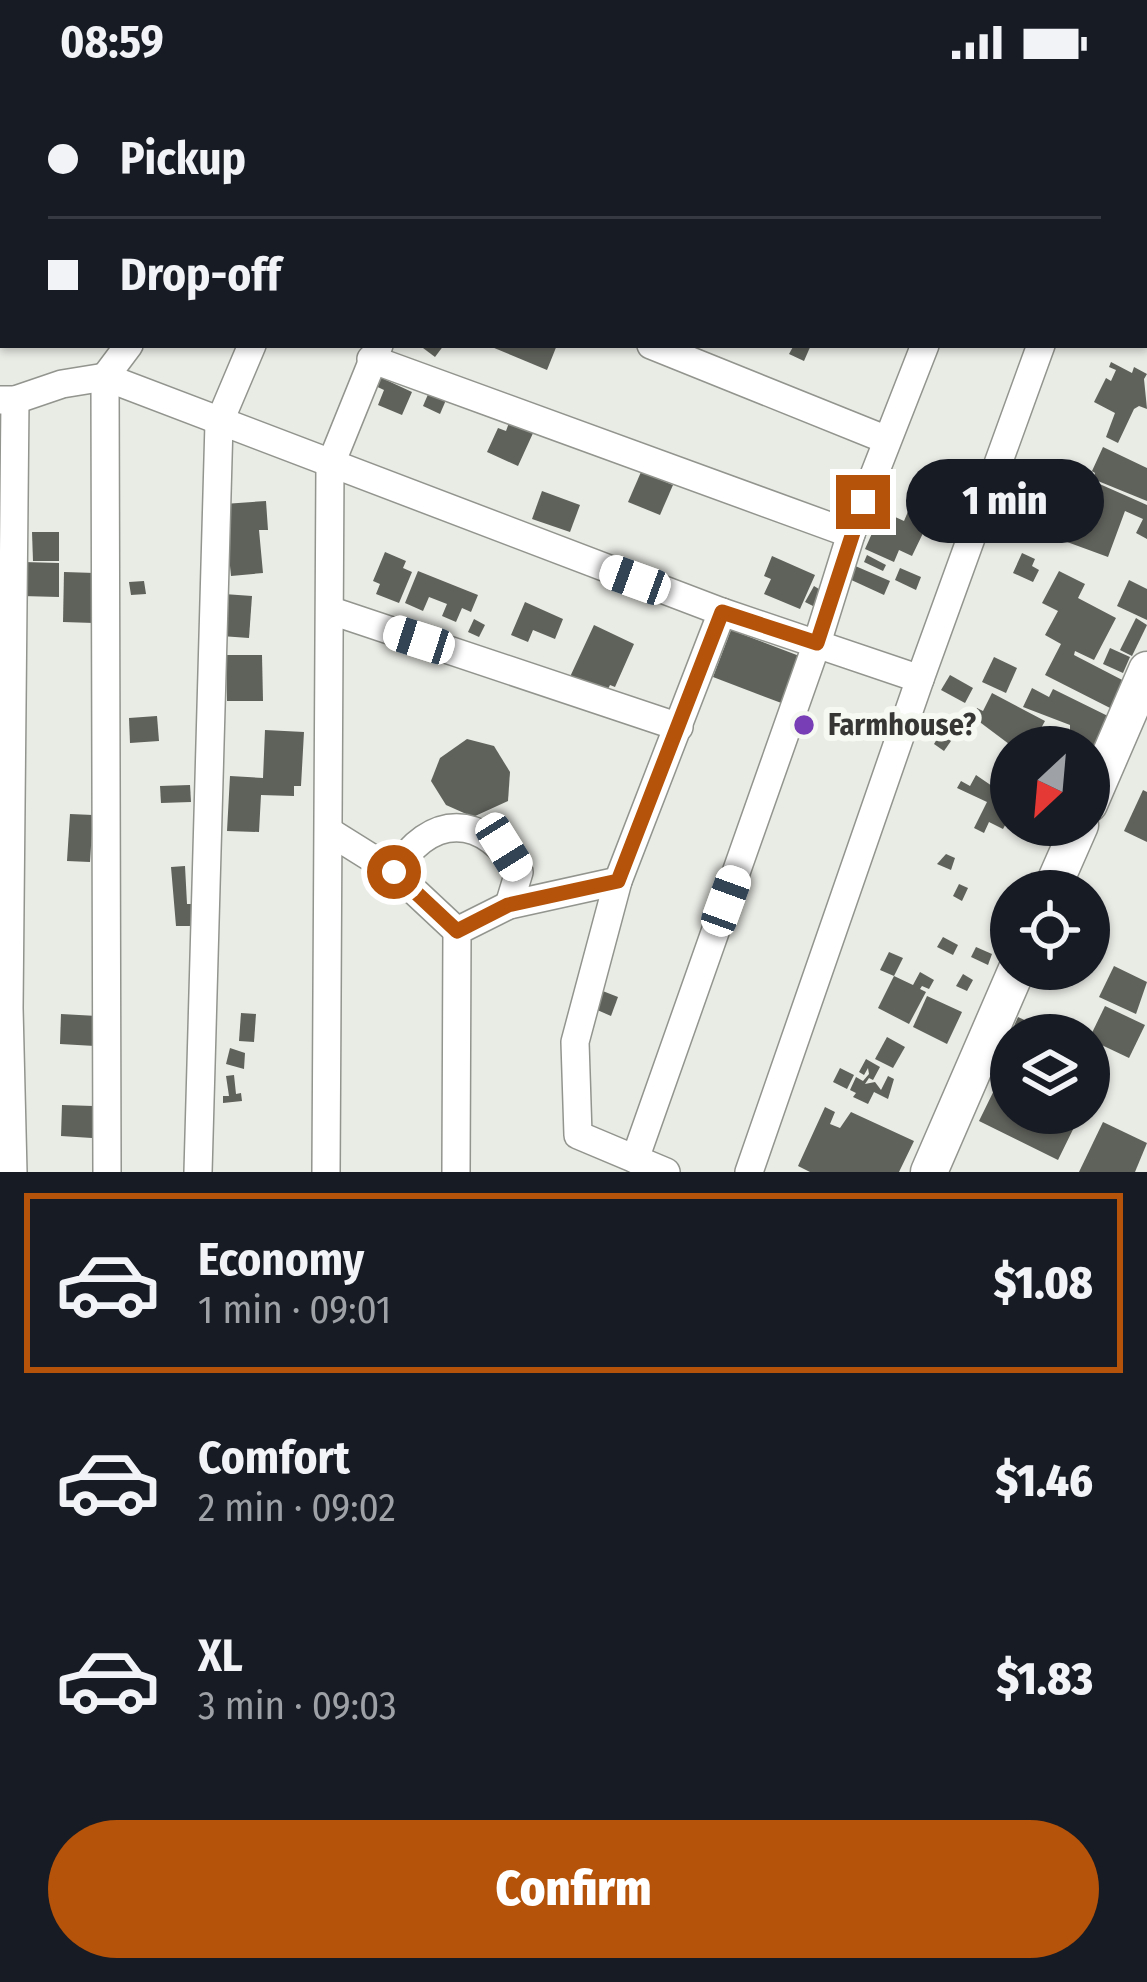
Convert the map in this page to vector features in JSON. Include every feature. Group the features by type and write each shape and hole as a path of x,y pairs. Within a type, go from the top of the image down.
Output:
{"street":[{"path":"107,1172 105,377 127,348"},
{"path":"198,1172 219,423 251,348"},
{"path":"658,348 887,440"},
{"path":"635,1159 851,534 922,348"},
{"path":"749,1172 1040,348"},
{"path":"326,1172 330,466 375,352 851,534"},
{"path":"13,1172 6,1104 5,1008 8,400 105,377 722,612 920,679"},
{"path":"332,611 679,727"},
{"path":"666,1172 578,1135 575,1042 618,881 722,612"},
{"path":"1110,755 1147,670"},
{"path":"394,872 410,846 434,833 459,827 482,832 504,847 519,872 508,905"},
{"path":"330,832 394,872 457,931 456,1172"},
{"path":"457,931 508,905 618,881"},
{"path":"933,1171 1008,990"}],"building":[{"path":"494,348 556,348 547,370"},
{"path":"792,348 810,348 804,361 789,354"},
{"path":"1111,362 1132,373 1134,367 1147,374 1147,409 1134,409 1118,443 1106,437 1115,413 1094,402 1106,378 1111,381 1116,370 1109,367"},
{"path":"371,373 412,392 402,415 378,405 384,390 367,382"},
{"path":"429,392 446,400 440,414 423,406"},
{"path":"510,420 534,431 518,466 487,452 498,428 506,431"},
{"path":"1103,447 1147,468 1147,501 1093,479"},
{"path":"641,472 673,485 660,515 628,502"},
{"path":"1086,478 1147,505 1147,539 1136,533 1143,519 1125,511 1108,557 1048,535 1054,519 1043,515 1054,483 1080,491"},
{"path":"918,488 954,503 940,535 925,529 912,556 899,550 894,562 865,549 882,511 904,521"},
{"path":"542,491 580,505 570,532 532,519"},
{"path":"266,501 268,530 259,530 263,573 231,576 224,504"},
{"path":"1010,501 1028,510 1020,526 1022,533 1000,522"},
{"path":"32,532 59,532 59,561 33,561"},
{"path":"385,552 406,561 403,568 412,572 399,603 376,594 380,584 373,581"},
{"path":"1022,553 1035,559 1032,566 1039,570 1033,582 1013,573"},
{"path":"867,555 886,565 883,571 864,562"},
{"path":"772,556 815,575 800,609 764,594 771,579 764,576"},
{"path":"23,562 59,563 59,597 22,596"},
{"path":"853,565 890,581 884,595 847,578"},
{"path":"900,568 921,577 916,590 895,580"},
{"path":"418,571 478,595 471,612 462,608 456,622 442,616 447,604 429,597 423,611 405,603"},
{"path":"1059,571 1085,584 1078,598 1116,618 1094,660 1075,651 1074,655 1130,684 1116,711 1045,675 1061,644 1045,635 1058,611 1042,603"},
{"path":"64,572 95,573 94,623 63,622"},
{"path":"1129,580 1147,589 1147,620 1117,606"},
{"path":"144,581 146,594 131,595 129,582"},
{"path":"814,586 827,594 819,609 805,602"},
{"path":"224,594 252,596 249,638 221,636"},
{"path":"525,602 563,619 555,639 533,630 528,642 511,635"},
{"path":"1136,618 1147,625 1132,656 1120,650"},
{"path":"474,619 485,625 479,637 468,632"},
{"path":"594,625 634,644 615,687 610,685 605,695 569,679"},
{"path":"731,630 802,657 784,704 713,677"},
{"path":"1110,648 1130,657 1123,673 1103,664"},
{"path":"226,655 262,655 263,701 227,701"},
{"path":"994,657 1017,668 1006,693 982,682"},
{"path":"950,675 973,688 965,703 941,690"},
{"path":"1032,688 1049,697 1053,689 1116,720 1110,728 1070,726 1023,707"},
{"path":"992,693 1045,721 1042,726 990,726 990,730 973,717 977,708 983,711"},
{"path":"157,716 159,741 130,743 129,718"},
{"path":"265,730 304,732 301,786 294,786 294,796 261,795 259,832 227,831 230,776 263,778"},
{"path":"940,734 951,741 944,751 934,744"},
{"path":"467,739 494,746 510,772 508,801 473,817 446,805 431,781 440,758"},
{"path":"976,775 990,785 990,822 984,833 974,828 987,802 957,788 961,781 970,786"},
{"path":"190,785 191,802 161,803 160,786"},
{"path":"1143,790 1147,792 1147,842 1124,831"},
{"path":"70,814 93,815 90,862 67,861"},
{"path":"946,854 955,858 951,870 937,864"},
{"path":"185,866 187,904 198,904 198,926 176,926 171,867"},
{"path":"959,884 968,888 962,901 953,896"},
{"path":"943,937 958,945 953,955 937,947"},
{"path":"976,947 990,953 988,965 971,957"},
{"path":"889,952 903,958 894,976 880,970"},
{"path":"1114,966 1147,982 1136,1014 1099,997 1102,990 1110,990"},
{"path":"920,972 934,980 929,989 920,989 926,992 909,1024 878,1008 894,976 913,985"},
{"path":"963,974 973,980 967,991 956,986"},
{"path":"595,988 618,997 611,1016 588,1006"},
{"path":"927,996 962,1012 947,1044 913,1027"},
{"path":"1105,1006 1145,1025 1129,1058 1110,1049 1110,1014 1101,1014"},
{"path":"241,1013 256,1014 254,1042 239,1041"},
{"path":"61,1014 97,1016 95,1046 60,1044"},
{"path":"887,1037 905,1047 893,1068 875,1059"},
{"path":"230,1048 245,1053 244,1069 226,1064"},
{"path":"866,1059 880,1067 865,1084 875,1082 881,1090 888,1076 894,1079 888,1099 874,1092 868,1104 853,1097 856,1093 850,1090 856,1077 863,1081 869,1074 868,1068 864,1075 859,1072"},
{"path":"840,1068 854,1075 847,1089 833,1082"},
{"path":"234,1075 236,1094 241,1093 242,1101 223,1103 223,1096 229,1096 226,1076"},
{"path":"990,1099 990,1126 979,1121"},
{"path":"62,1105 93,1106 92,1138 61,1136"},
{"path":"825,1107 835,1112 830,1124 840,1128 851,1112 914,1141 899,1172 810,1172 798,1166"},
{"path":"1110,1125 1147,1143 1135,1172 1079,1172 1097,1134 1110,1134"},
{"path":"1005,1134 1071,1134 1058,1160"}],"place":[{"name":"Farmhouse?","path":"804,725"}],"route":[{"path":"394,872 457,931 508,905 618,881 722,612 817,643 863,502"}]}
